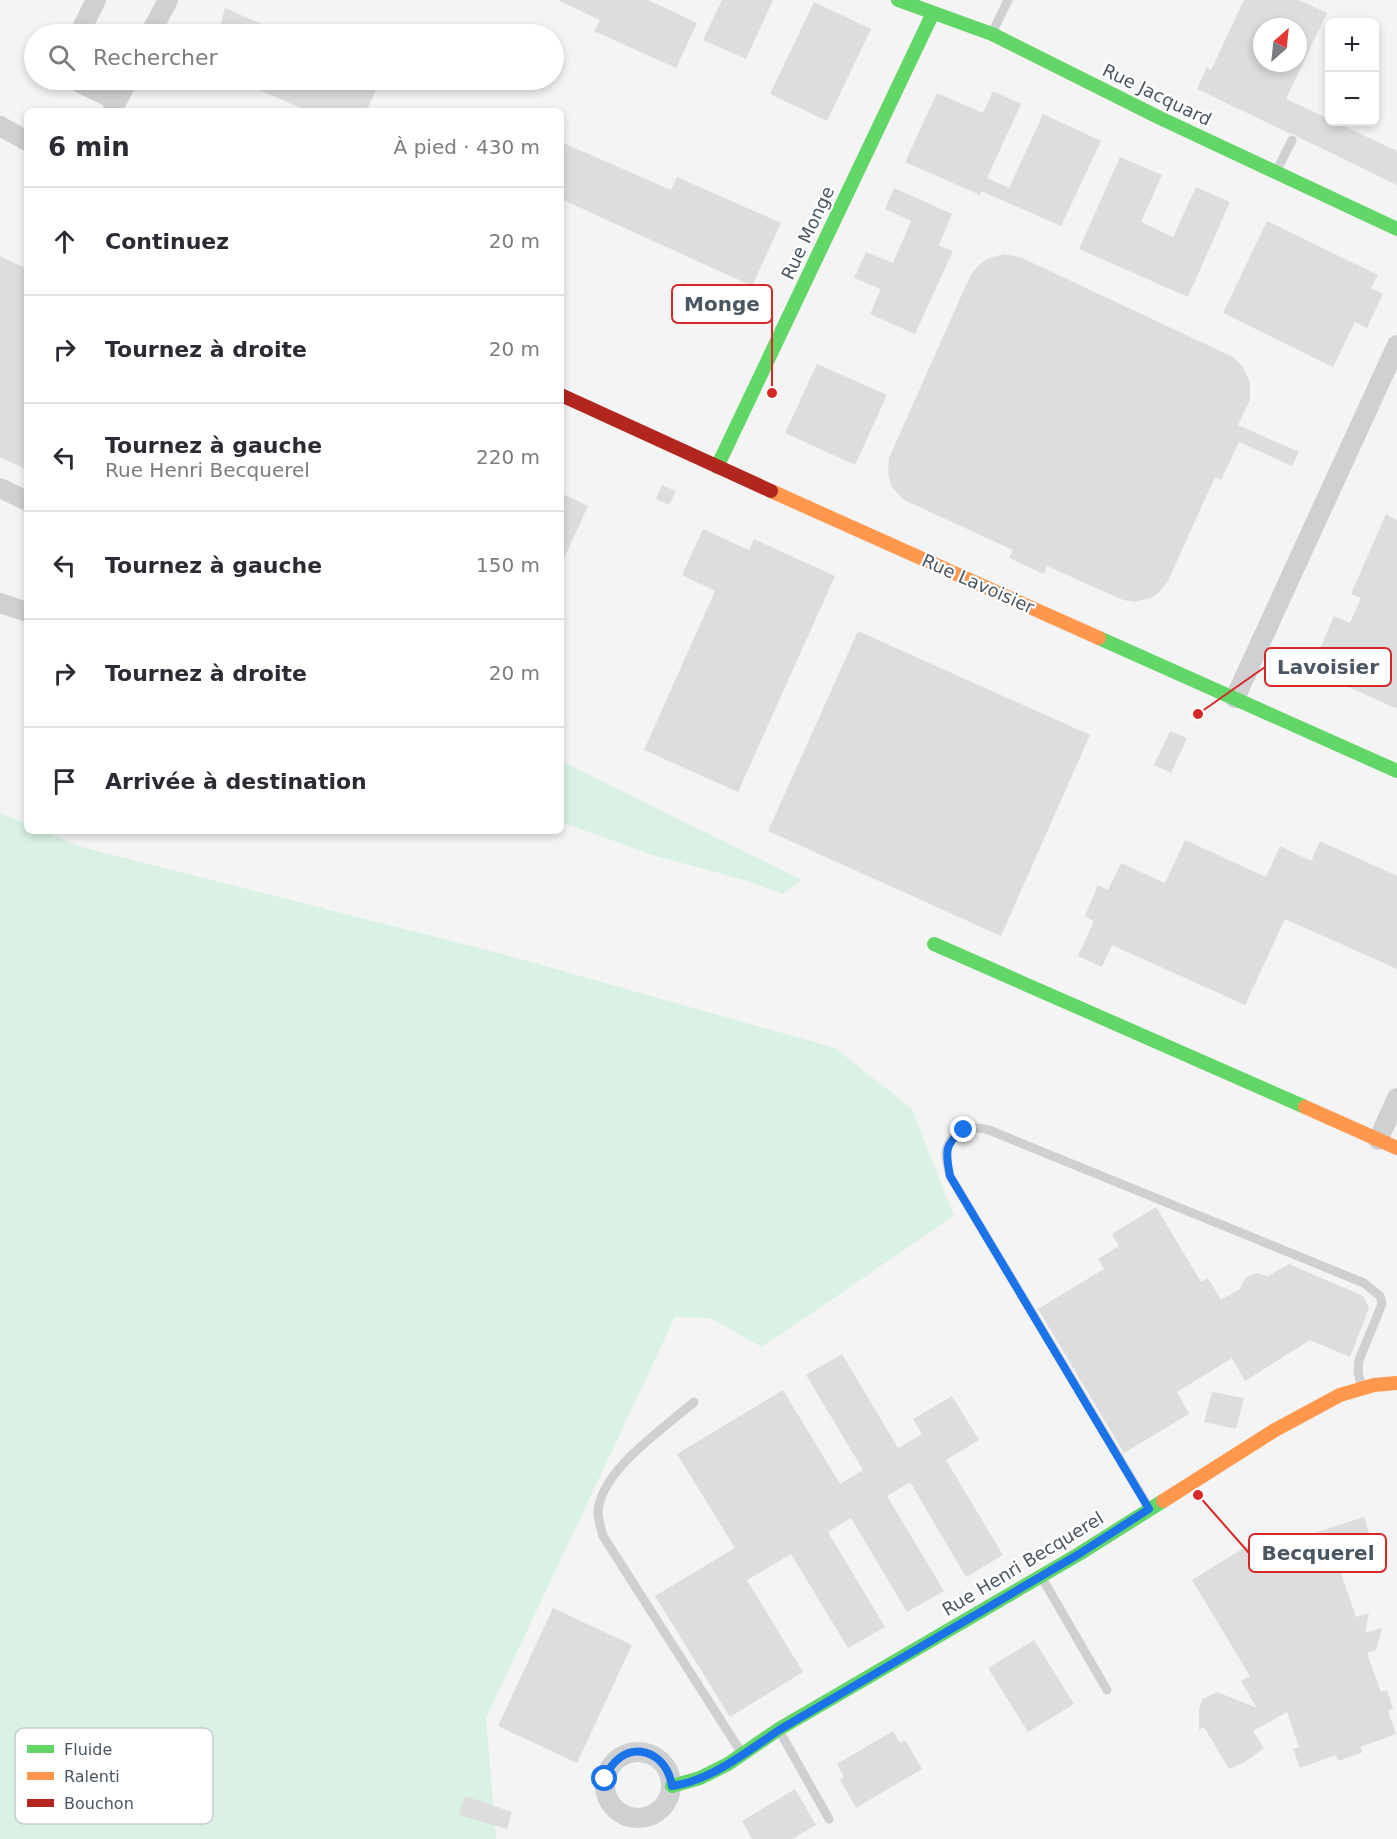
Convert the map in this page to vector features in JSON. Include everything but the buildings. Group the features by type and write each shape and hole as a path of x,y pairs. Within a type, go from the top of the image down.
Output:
{"street":[{"path":"84,24 96,0"},
{"path":"155,24 168,0"},
{"name":"Rue Jacquard","path":"898,0 932,15 970,25 992,34 1160,118 1397,230"},
{"name":"Rue Monge","path":"717,467 932,15"},
{"path":"89,90 114,106 123,90"},
{"path":"0,126 24,139"},
{"path":"1235,698 1397,345"},
{"name":"Rue Lavoisier","path":"564,395 717,467 1397,771"},
{"path":"0,488 24,500"},
{"path":"0,603 24,611"},
{"path":"934,945 1397,1148"},
{"path":"1378,1140 1397,1098"},
{"name":"Rue Henri Becquerel","path":"672,1786 700,1778 742,1754 1079,1554 1275,1430 1340,1395 1374,1385 1397,1383"}],"lane":[{"path":"992,34 1008,0"},
{"path":"1276,172 1292,140"},
{"path":"1149,1509 950,1176 945,1153 949,1143 964,1130 978,1127 989,1130 1364,1283 1380,1296 1382,1304 1359,1360 1358,1372 1362,1389"},
{"path":"694,1402 621,1464 605,1487 598,1512 603,1536 742,1754"},
{"path":"1041,1576 1107,1690"},
{"path":"779,1730 830,1819"}],"green space":[{"path":"564,762 802,880 783,894 744,880 653,855 564,823"},
{"path":"0,813 24,823 24,834 50,834 78,846 506,955 835,1048 912,1109 954,1216 762,1347 710,1318 675,1317 486,1718 496,1839 0,1839"}],"traffic: fast":[{"path":"898,0 992,34 1160,118 1397,229"},
{"path":"717,467 932,15"},
{"path":"1099,638 1397,771"},
{"path":"934,944 1305,1107"},
{"path":"672,1786 700,1778 728,1764 779,1729 1079,1554 1163,1501"}],"traffic: slow":[{"path":"771,491 1099,638"},
{"path":"1305,1107 1397,1148"},
{"path":"1163,1501 1275,1430 1340,1395 1374,1385 1397,1383"}],"traffic: jam":[{"path":"564,396 771,491"}],"place":[{"name":"Monge","path":"772,393"},
{"name":"Lavoisier","path":"1198,714"},
{"name":"Becquerel","path":"1198,1495"}],"route":[{"path":"605,1779 616,1760 625,1754 636,1752 647,1752 657,1757 665,1765 672,1786 700,1778 1079,1554 1149,1509 950,1176 945,1153 949,1143 964,1130"}]}
